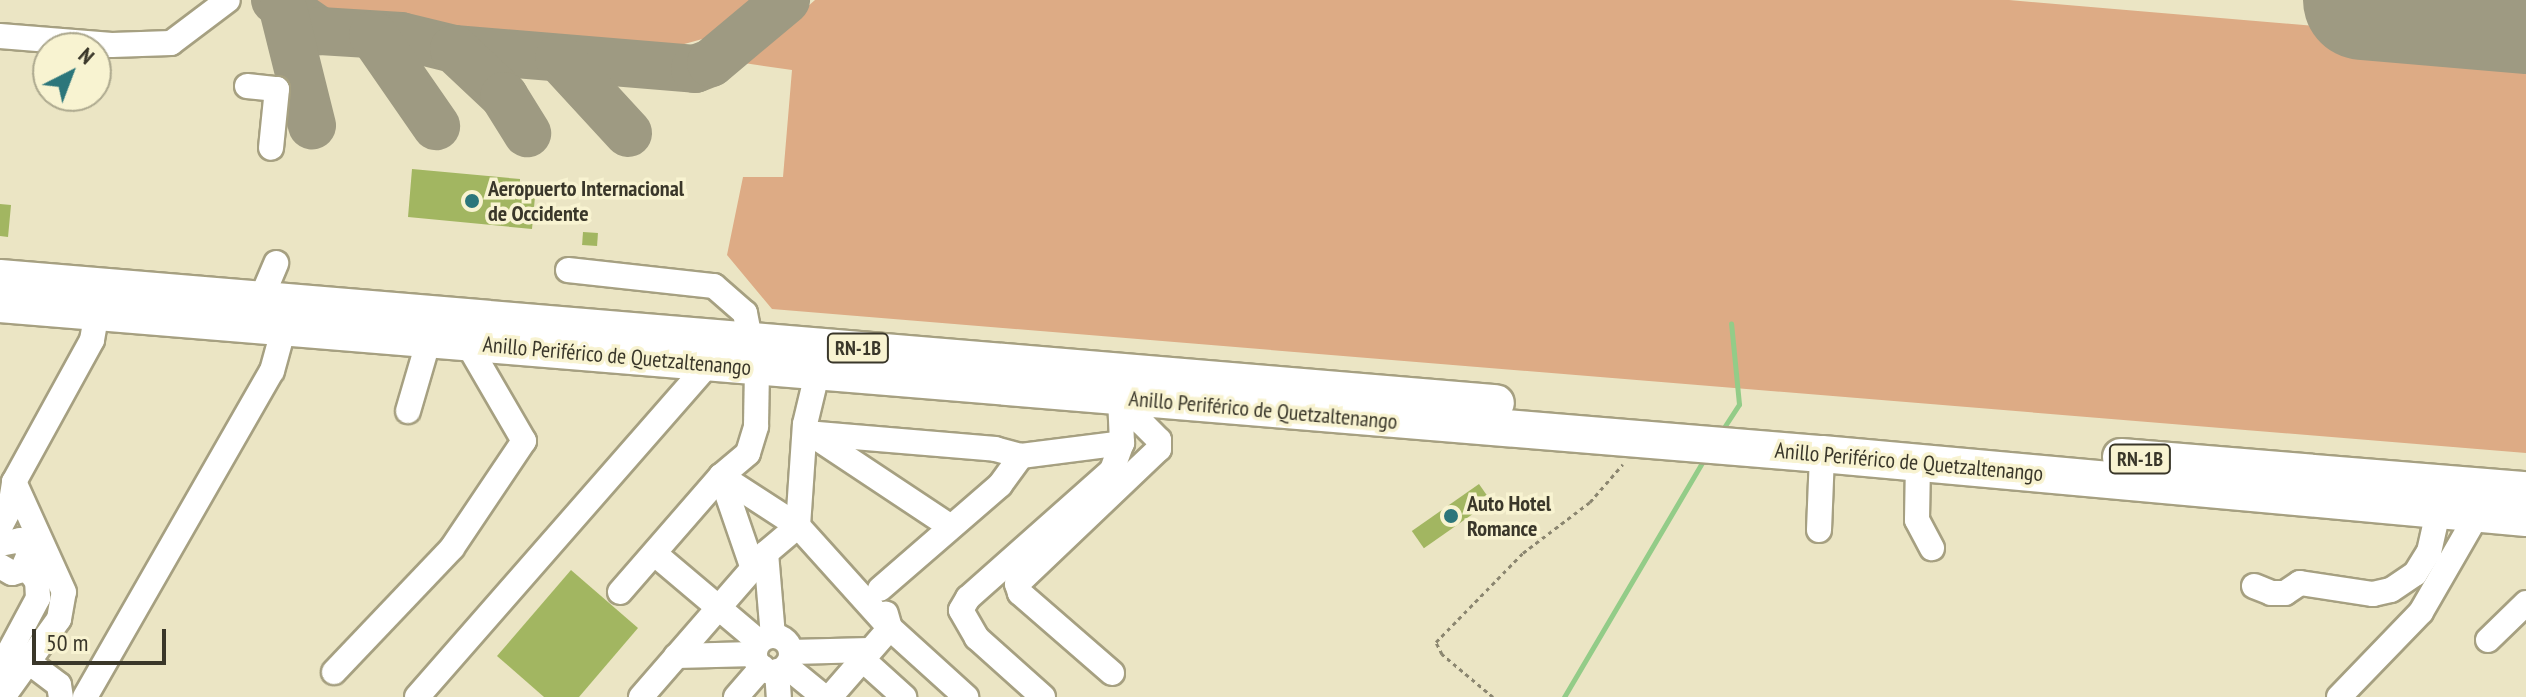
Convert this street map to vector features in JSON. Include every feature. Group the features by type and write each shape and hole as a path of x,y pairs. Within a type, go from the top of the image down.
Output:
{"highway":[{"name":"Anillo Periférico de Quetzaltenango","path":"0,278 100,299 284,327 709,363 753,354 817,374 1638,439 1724,435 1822,454 2526,518"},
{"path":"0,292 80,293 100,299"},
{"name":"Anillo Periférico de Quetzaltenango","path":"0,304 100,299 261,299 753,354 1724,435 2526,490"},
{"path":"2477,515 2496,502 2526,504"}],"street":[{"path":"0,36 112,45 171,43 228,0"},
{"path":"247,86 277,89 271,148"},
{"path":"261,299 276,263"},
{"path":"568,270 714,286 745,313 753,354 756,426 748,453 721,476 620,592"},
{"path":"0,669 10,628 39,590 27,565 27,544 1,536 14,482 92,340 100,299"},
{"path":"85,697 272,371 284,327"},
{"path":"408,411 429,339"},
{"path":"334,672 452,548 524,441 467,343"},
{"path":"417,697 709,363"},
{"path":"641,697 760,561 798,526 817,374"},
{"path":"1043,697 977,638 961,610 968,598 1104,479 1118,460 1131,399"},
{"path":"1112,673 1020,593 1017,584 1159,449 1159,440 1141,422 1131,399"},
{"path":"809,434 995,449 1021,456 1122,443"},
{"path":"809,434 951,527"},
{"path":"1819,530 1822,454"},
{"path":"880,589 1000,485 1021,456"},
{"path":"1918,462 1917,520 1932,548"},
{"path":"721,476 798,526 890,628 966,697"},
{"path":"721,476 760,561 779,697"},
{"path":"3,697 30,663 63,606 55,564 14,482"},
{"path":"2254,586 2271,593 2285,593 2300,583 2373,594 2391,590 2415,574 2429,552 2438,512"},
{"path":"2339,697 2421,612 2477,515"},
{"path":"655,554 772,656 835,695 890,628"},
{"path":"827,561 880,589 890,628"},
{"path":"0,566 12,573 27,565 55,564"},
{"path":"2488,640 2526,603"},
{"path":"676,656 866,654 904,697"},
{"path":"736,697 772,656"},
{"path":"30,663 59,685 61,697"}],"path":[{"path":"1493,697 1442,654 1436,642 1523,553 1590,502 1638,439"}],"shaded area":[{"path":"306,0 761,0 717,35 677,46 333,15"},
{"path":"815,0 2009,0 2526,44 2526,453 772,309 727,255 743,177 783,177 792,70 744,63"}],"building":[{"name":"Aeropuerto Internacional de Occidente","path":"412,169 520,179 520,184 536,186 532,229 408,217"},
{"path":"0,204 11,205 8,237 0,236"},
{"path":"583,232 598,233 597,246 582,245"},
{"name":"Auto Hotel Romance","path":"1479,484 1491,501 1424,548 1412,531"},
{"path":"571,570 638,628 579,697 544,697 497,656"}],"waterway":[{"path":"1721,432 1739,404 1731,323"},
{"path":"1564,697 1705,458"}],"taxiway":[{"path":"275,0 320,31 401,36 454,49 695,69 711,63 786,0"},
{"path":"283,9 312,125"},
{"path":"373,35 436,126"},
{"path":"454,49 504,96 527,133"},
{"path":"559,58 628,133"}],"runway":[{"path":"2363,0 2526,14"}],"place":[{"name":"Aeropuerto Internacional de Occidente","path":"472,201"},
{"name":"Auto Hotel Romance","path":"1451,516"}]}
